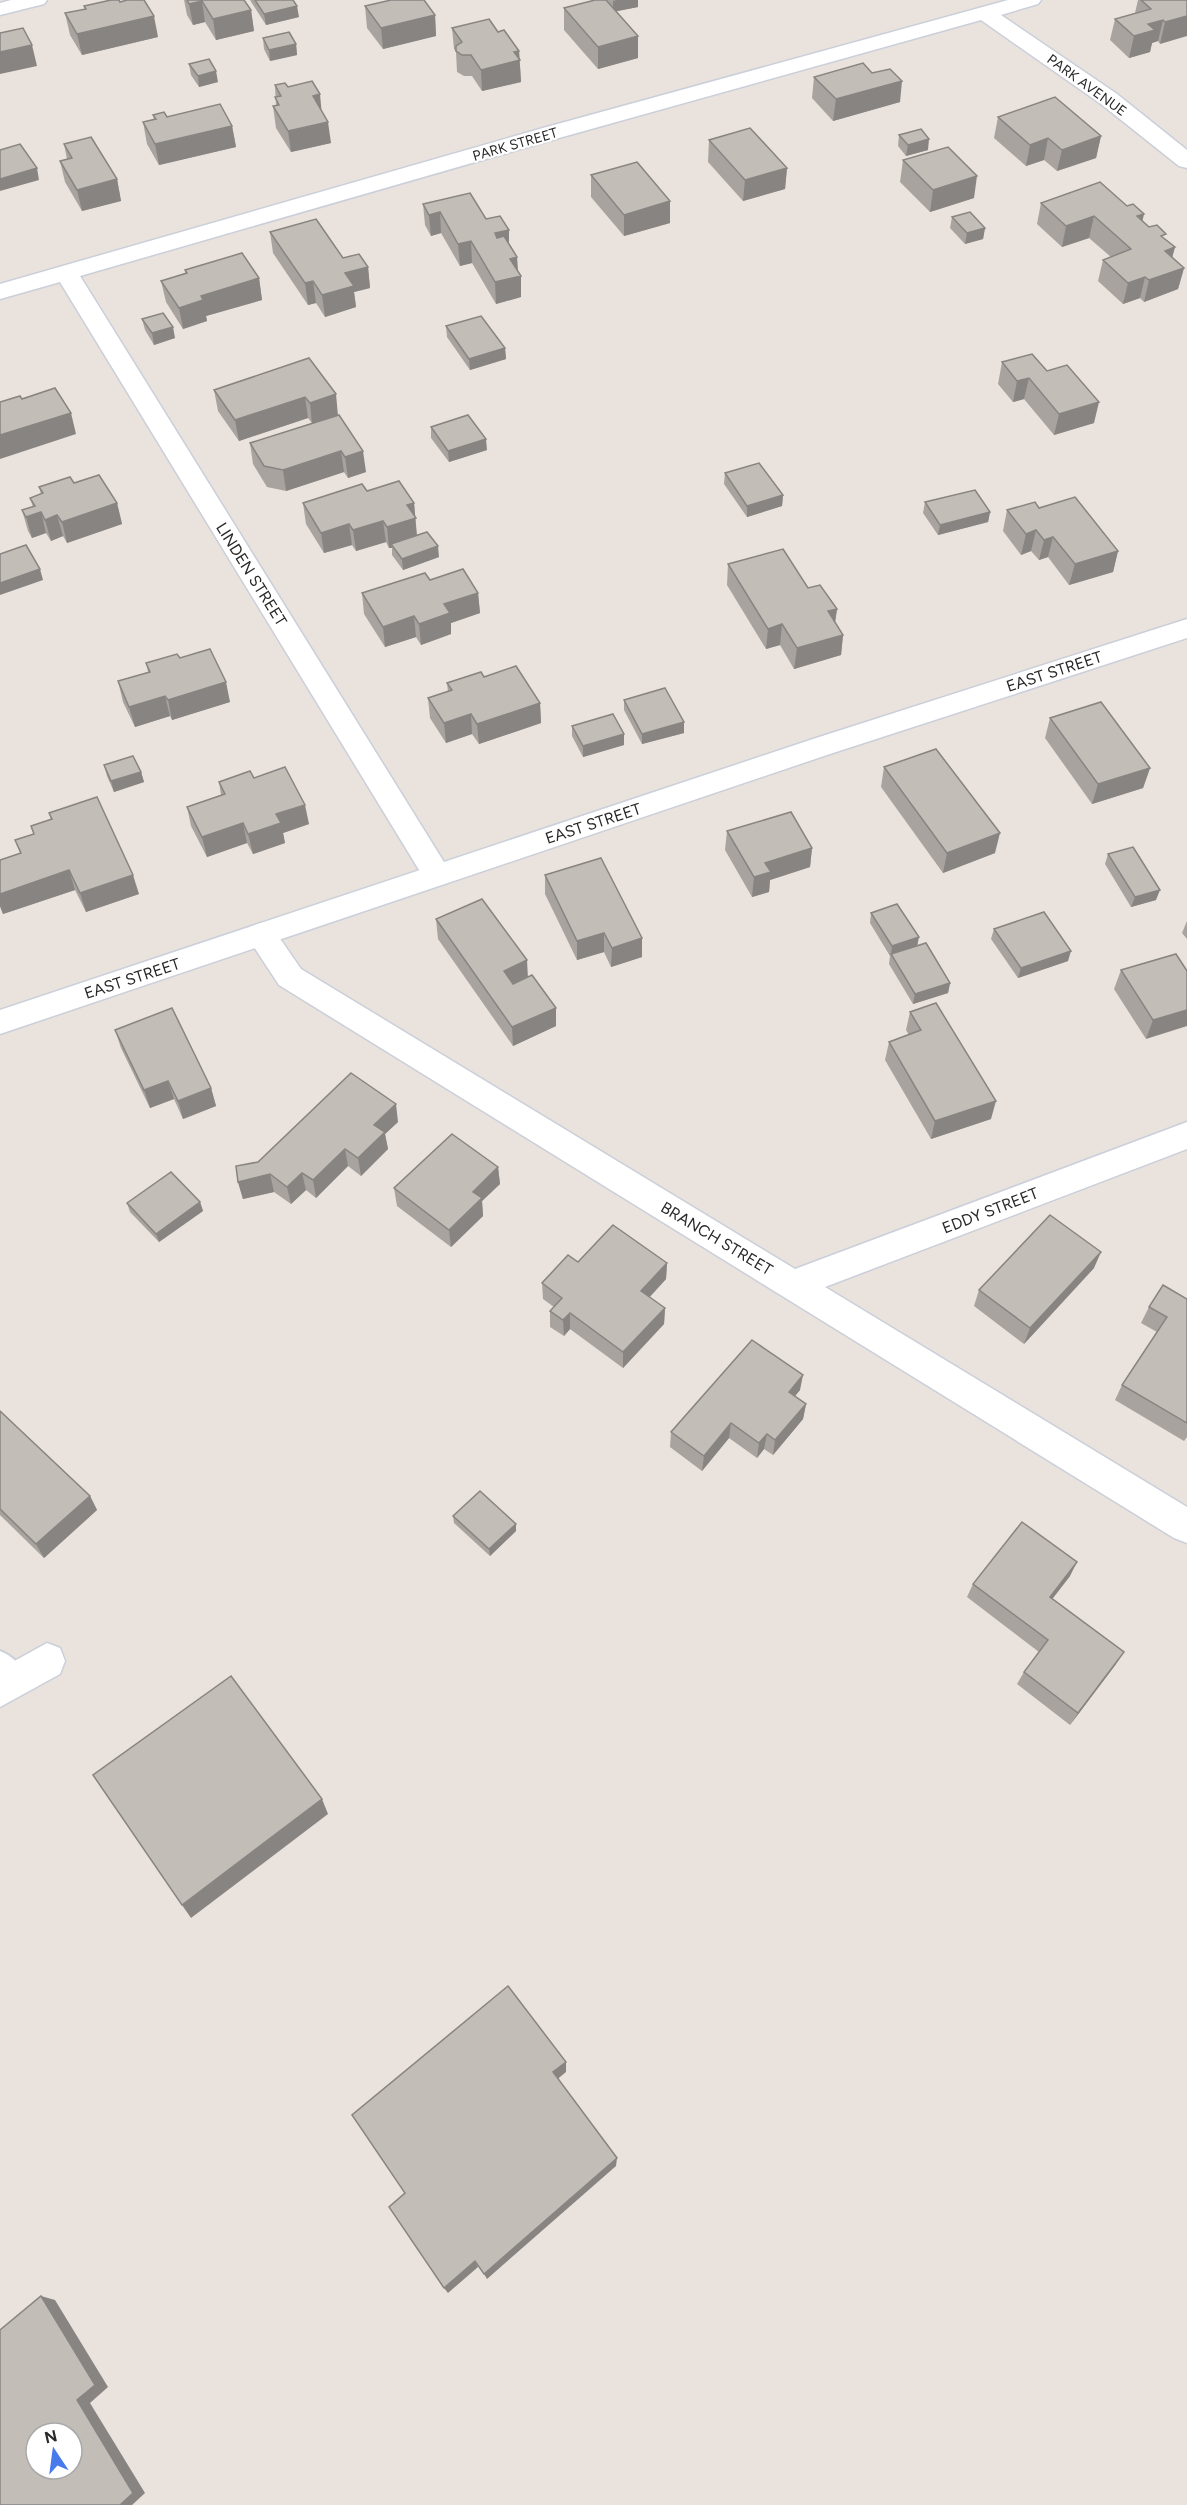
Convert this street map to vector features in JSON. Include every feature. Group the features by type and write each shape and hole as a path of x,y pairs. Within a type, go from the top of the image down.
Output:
{"street":[{"path":"0,9 37,0"},
{"name":"PARK STREET","path":"0,292 551,133 1031,0"},
{"name":"PARK AVENUE","path":"984,13 1109,99 1187,161"},
{"name":"LINDEN STREET","path":"67,274 437,875"},
{"name":"EAST STREET","path":"0,1022 437,875 1187,628"},
{"name":"BRANCH STREET","path":"261,935 290,977 1187,1526"},
{"name":"EDDY STREET","path":"793,1284 1187,1135"},
{"path":"5,1677 47,1661"}],"building":[{"path":"111,0 120,2 144,0 154,16 77,34 65,13 86,9 84,6"},
{"path":"187,0 244,0 251,10 213,19 202,1 189,4"},
{"path":"255,0 293,0 297,6 264,14"},
{"path":"391,0 424,0 435,15 381,28 365,6"},
{"path":"595,0 606,0 638,36 598,47 564,8"},
{"path":"1141,0 1187,0 1187,16 1148,24 1155,30 1134,36 1115,19 1151,9"},
{"path":"489,19 498,32 504,30 519,51 514,52 520,60 481,70 471,55 462,55 456,51 456,46 462,42 452,28"},
{"path":"23,28 32,45 0,52 0,33"},
{"path":"289,32 296,44 269,50 263,38"},
{"path":"209,59 216,71 198,76 189,64"},
{"path":"863,63 872,73 890,69 902,81 836,99 814,77"},
{"path":"312,81 320,94 313,96 328,122 288,131 273,106 279,105 275,97 281,96 275,85 285,83 288,87"},
{"path":"1055,97 1101,136 1062,150 1048,138 1030,145 998,117"},
{"path":"220,104 232,126 155,144 143,122 156,119 153,115 164,112 167,117"},
{"path":"750,128 787,168 745,180 709,140"},
{"path":"921,129 929,139 908,145 899,135"},
{"path":"91,137 117,179 77,190 60,161 72,158 64,144"},
{"path":"20,144 37,168 0,179 0,150"},
{"path":"948,147 977,176 933,190 903,160"},
{"path":"637,162 670,201 624,215 591,175"},
{"path":"1100,182 1127,206 1133,204 1144,214 1137,216 1149,227 1157,225 1166,234 1161,236 1175,247 1165,251 1184,268 1149,280 1145,277 1128,283 1103,260 1131,249 1094,216 1066,226 1041,203"},
{"path":"470,193 486,219 500,216 509,230 495,233 497,238 504,236 517,257 510,259 521,276 495,282 471,241 458,244 440,212 429,215 423,204"},
{"path":"970,212 985,228 967,233 952,217"},
{"path":"316,219 343,258 359,254 368,267 345,273 354,286 322,295 313,281 305,283 270,232"},
{"path":"242,253 259,278 201,296 203,300 179,308 161,281 187,273 185,270"},
{"path":"163,313 173,327 152,333 142,319"},
{"path":"481,316 505,348 469,359 446,326"},
{"path":"1032,354 1047,371 1067,365 1099,402 1059,414 1029,378 1017,381 1002,362"},
{"path":"309,358 336,394 310,403 305,397 235,420 214,390"},
{"path":"55,388 71,413 0,435 0,402 20,396 22,399"},
{"path":"339,415 363,451 345,457 341,451 283,470 264,466 250,443"},
{"path":"468,415 486,439 448,451 431,427"},
{"path":"759,463 783,495 747,506 725,473"},
{"path":"99,475 117,503 62,522 57,515 45,520 41,512 26,517 22,510 35,506 30,498 43,493 39,487 70,477 74,483"},
{"path":"399,481 414,503 407,505 416,518 387,527 383,521 353,530 349,524 321,533 303,503 362,484 367,491"},
{"path":"975,490 990,512 940,525 925,502"},
{"path":"1075,497 1118,551 1075,564 1053,537 1044,540 1036,530 1026,534 1007,510 1035,502 1039,508"},
{"path":"427,532 438,546 402,559 391,544"},
{"path":"26,545 40,569 0,583 0,554"},
{"path":"783,549 808,588 820,585 837,609 828,611 843,635 797,648 782,624 768,629 728,564"},
{"path":"463,569 478,593 444,604 450,613 419,624 414,616 383,627 362,593 425,573 430,580"},
{"path":"210,649 226,682 168,700 165,696 129,707 118,681 150,672 146,663 177,654 180,658"},
{"path":"516,666 540,703 477,724 471,714 444,723 428,698 452,690 447,683 481,672 484,677"},
{"path":"665,688 684,722 642,734 624,700"},
{"path":"1101,702 1150,768 1098,784 1050,718"},
{"path":"613,714 624,734 583,746 572,726"},
{"path":"936,749 1000,833 947,853 884,767"},
{"path":"133,756 141,772 111,781 104,765"},
{"path":"285,767 305,805 276,814 281,823 248,834 243,823 202,837 187,807 225,794 219,782 250,771 254,778"},
{"path":"97,797 133,875 80,893 69,870 0,894 0,860 21,853 15,840 34,834 31,826 52,819 49,813"},
{"path":"791,812 812,848 765,863 771,872 754,877 727,831"},
{"path":"1133,847 1160,890 1135,897 1108,854"},
{"path":"601,858 642,938 612,948 604,933 577,941 545,875"},
{"path":"482,899 527,960 504,971 513,984 532,975 556,1008 512,1027 436,919"},
{"path":"897,904 919,937 892,946 871,913"},
{"path":"1044,912 1071,951 1021,968 994,929"},
{"path":"926,943 950,983 915,994 891,954"},
{"path":"1176,954 1187,971 1187,1010 1153,1020 1121,970"},
{"path":"936,1003 996,1101 935,1121 889,1042 921,1030 910,1012"},
{"path":"172,1008 211,1088 178,1101 168,1081 144,1090 115,1030"},
{"path":"351,1073 396,1104 374,1125 385,1132 358,1158 345,1149 313,1180 302,1173 287,1187 270,1174 238,1182 236,1166 258,1162"},
{"path":"452,1134 498,1167 473,1192 482,1198 449,1230 394,1188"},
{"path":"171,1172 200,1202 156,1234 127,1203"},
{"path":"1050,1215 1101,1252 1030,1328 979,1290"},
{"path":"613,1225 667,1263 641,1291 665,1308 623,1352 570,1313 563,1320 550,1311 562,1298 542,1283 568,1255 578,1262"},
{"path":"1163,1285 1187,1299 1187,1423 1122,1385 1167,1317 1149,1307"},
{"path":"752,1340 803,1375 789,1392 806,1404 775,1440 767,1434 759,1443 731,1423 704,1456 671,1432"},
{"path":"0,1411 90,1496 36,1544 0,1509"},
{"path":"480,1491 516,1524 489,1549 453,1516"},
{"path":"1022,1522 1077,1562 1050,1597 1124,1652 1078,1713 1024,1672 1048,1640 973,1584"},
{"path":"231,1676 322,1799 182,1905 93,1775"},
{"path":"508,1986 566,2062 553,2072 617,2158 484,2274 475,2261 444,2288 389,2207 405,2193 352,2115"},
{"path":"41,2296 95,2385 77,2400 133,2493 120,2505 0,2505 0,2330"}]}
